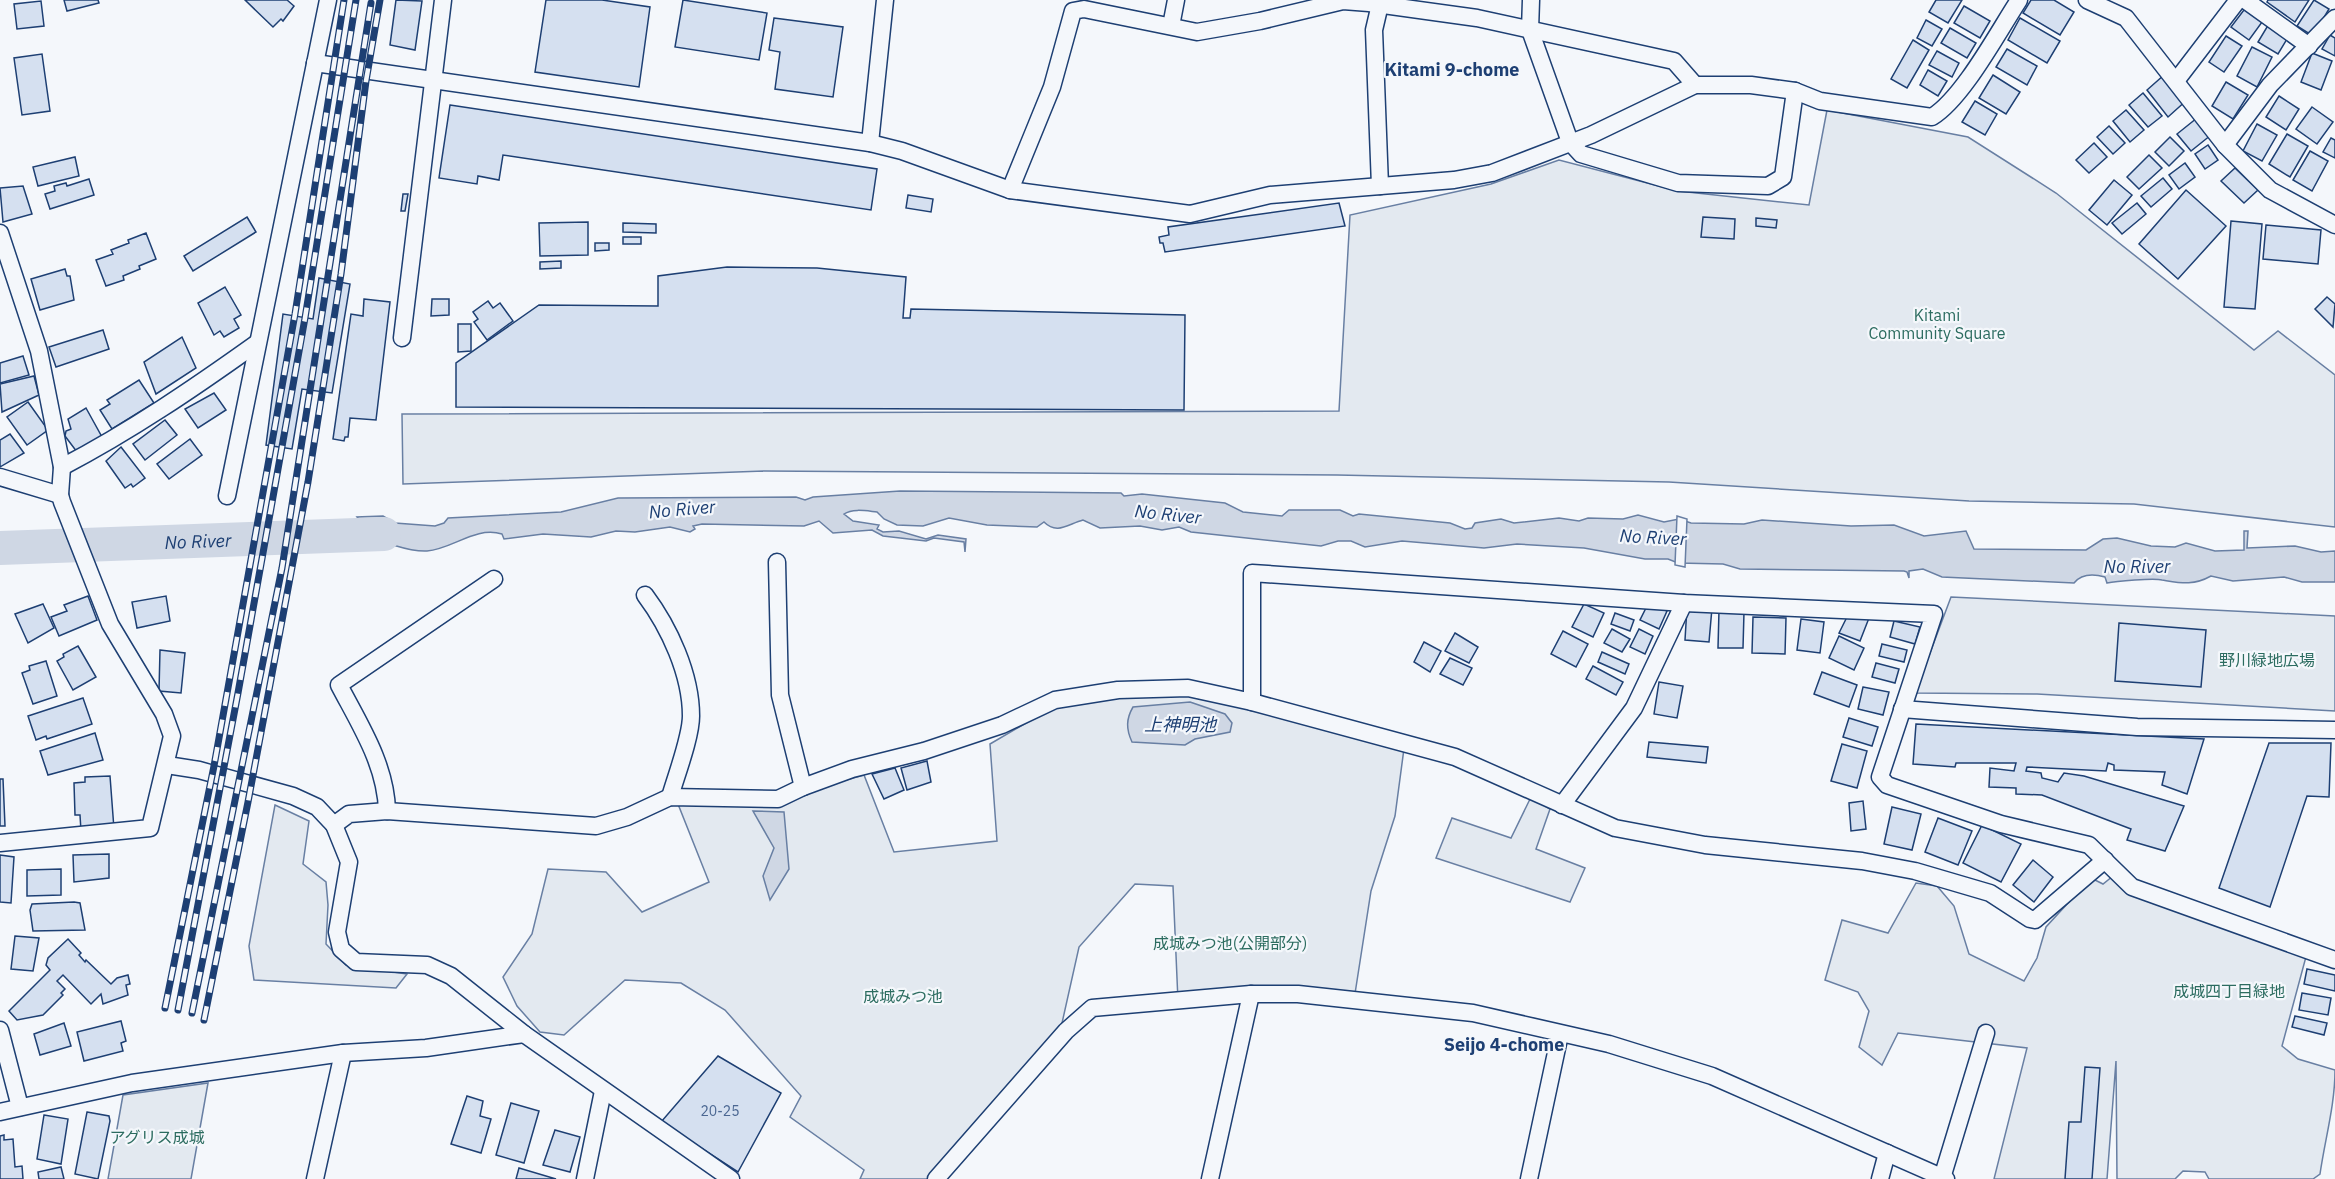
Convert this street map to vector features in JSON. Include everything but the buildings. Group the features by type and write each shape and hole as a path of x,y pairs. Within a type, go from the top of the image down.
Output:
{"street":[{"path":"227,496 328,0"},
{"path":"402,338 443,0"},
{"path":"870,143 885,0"},
{"path":"1171,26 1176,0"},
{"path":"1531,0 1530,30 1570,142 1581,154 1678,183 1768,186 1782,177 1795,91"},
{"path":"315,63 870,143 902,151 1010,190 1190,214 1270,195 1454,180 1492,174 1652,107 1695,85 1751,85 1795,91 1820,100 1932,117 1942,111 1971,74 2019,0"},
{"path":"2087,0 2126,18 2225,145 2270,190 2335,225"},
{"path":"2176,81 2238,0"},
{"path":"2245,0 2309,46"},
{"path":"1010,190 1052,87 1073,11 1085,4 1197,32 1260,21 1343,1 1381,2 1477,18 1674,61 1695,85"},
{"path":"1380,186 1374,30 1381,2"},
{"path":"2225,145 2270,84 2335,18"},
{"path":"0,233 39,351 62,467 61,498 110,624 164,714 172,736 167,765 150,828 0,843"},
{"path":"62,467 153,416 257,343"},
{"path":"0,477 61,498"},
{"path":"777,562 780,695 803,787"},
{"path":"1252,702 1252,573 1684,603 1934,614 1880,777 1887,785 2001,824 2089,845 2132,887 2335,960"},
{"path":"387,811 387,790 370,745 339,685 494,579"},
{"path":"645,595 660,616 684,671 691,716 670,797"},
{"path":"1562,805 1634,708 1684,603"},
{"path":"334,825 350,814 387,811 596,826 627,818 670,797 778,800 803,787 852,769 957,741 1002,725 1055,700 1118,690 1188,688 1252,702 1455,757 1615,828 1705,845 1862,861 1915,871 1990,893 2035,920 2105,860"},
{"path":"1902,709 2137,727 2335,730"},
{"path":"167,765 199,770 293,796 317,807 334,825 349,862 336,932 342,949 356,962 427,965 451,976 524,1034 731,1179"},
{"path":"1210,1179 1251,994"},
{"path":"938,1177 1066,1031 1092,1008 1251,994 1298,994 1473,1013 1609,1044 1712,1076 1944,1178 1986,1033"},
{"path":"0,1030 20,1107"},
{"path":"0,1112 132,1083 343,1053 426,1048 524,1034"},
{"path":"1529,1179 1560,1034"},
{"path":"315,1179 343,1053"},
{"path":"585,1179 603,1091"},
{"path":"1880,1179 1887,1153"},
{"path":"938,1177 959,1179"}],"green space":[{"name":"Kitami Community Square","path":"1827,110 1968,137 2056,193 2254,350 2278,331 2335,375 2335,527 2134,504 1969,501 1669,482 1337,475 764,471 403,484 402,414 1339,411 1350,215 1491,184 1559,160 1678,191 1809,205"},
{"name":"野川緑地広場","path":"1951,597 2335,616 2335,711 2037,694 1915,693"},
{"name":"成城みつ池","path":"1186,683 1405,741 1395,816 1371,891 1354,1000 1178,1001 1173,886 1135,884 1079,947 1058,1041 928,1179 860,1179 864,1170 790,1117 801,1096 725,1010 681,983 625,980 564,1035 540,1032 517,1006 503,977 532,934 548,869 606,872 642,912 709,882 678,804 828,785 864,775 894,852 997,841 990,744 1069,698"},
{"path":"1531,797 1550,809 1536,849 1585,868 1570,902 1436,858 1452,818 1511,838"},
{"path":"275,805 309,821 303,864 326,882 328,905 326,944 346,965 407,974 396,988 254,980 249,946"},
{"name":"成城四丁目緑地","path":"2113,876 2307,953 2282,1046 2298,1059 2335,1070 2332,1109 2320,1174 2313,1179 2209,1179 2205,1172 2183,1171 2175,1179 2117,1179 2116,1061 2107,1179 1994,1179 2027,1048 1898,1033 1882,1065 1859,1047 1869,1011 1858,992 1825,980 1842,920 1888,933 1916,883 1937,886 1954,906 1969,954 2024,981 2037,958 2046,927 2091,878 2103,884"},
{"name":"アグリス成城","path":"208,1083 191,1179 108,1179 123,1095"}],"water":[{"path":"900,491 1121,493 1124,496 1142,494 1225,503 1243,512 1282,516 1289,510 1340,510 1353,516 1359,514 1450,523 1465,529 1472,528 1475,523 1501,519 1514,523 1559,518 1579,521 1588,518 1623,519 1638,515 1664,522 1679,519 1691,523 1744,524 1762,520 1851,526 1894,525 1924,536 1966,531 1974,549 2086,550 2103,539 2117,538 2151,546 2175,547 2186,543 2215,551 2244,550 2244,531 2248,531 2247,548 2295,546 2321,552 2335,551 2335,582 2302,582 2284,577 2233,581 2211,576 2187,583 2151,579 2107,583 2105,577 2092,575 2081,577 2074,583 1942,577 1923,569 1909,571 1909,578 1907,572 1904,571 1740,569 1723,564 1678,563 1668,559 1645,559 1584,548 1517,544 1484,548 1402,541 1365,547 1351,541 1338,541 1321,546 1191,532 1179,527 1162,530 1140,526 1100,528 1083,520 1058,528 1053,528 1044,522 1037,527 987,525 949,518 923,526 897,525 884,519 877,512 860,510 844,514 853,521 879,525 877,529 883,532 899,531 926,539 938,535 966,539 965,552 964,542 934,538 926,541 883,536 872,530 833,533 819,521 804,526 702,524 693,526 695,529 690,532 670,527 635,532 616,531 591,537 543,534 504,539 502,534 492,532 473,535 427,551 407,549 372,540 335,545 339,531 360,533 362,523 357,517 383,516 395,523 435,526 444,523 448,518 561,512 618,498 796,497 805,500 813,497"},
{"name":"上神明池","path":"1190,702 1225,714 1232,723 1230,732 1195,739 1185,745 1132,742 1128,724 1133,707"},
{"path":"753,811 784,812 789,869 770,900 763,876 774,848"}],"pier":[{"path":"1677,516 1687,519 1685,567 1675,565"}],"waterway":[{"name":"No River","path":"0,548 384,534"}],"railway":[{"path":"165,1008 214,766 295,314 344,0"},
{"path":"178,1010 305,318 356,0"},
{"path":"204,1020 248,802 308,482 341,274 366,81 380,0"},
{"path":"192,1013 282,568 371,3"}],"district":[{"name":"Kitami 9-chome","path":"1452,69"},
{"name":"Seijo 4-chome","path":"1504,1044"}],"park label":[{"name":"成城みつ池(公開部分)","path":"1230,943"}]}
